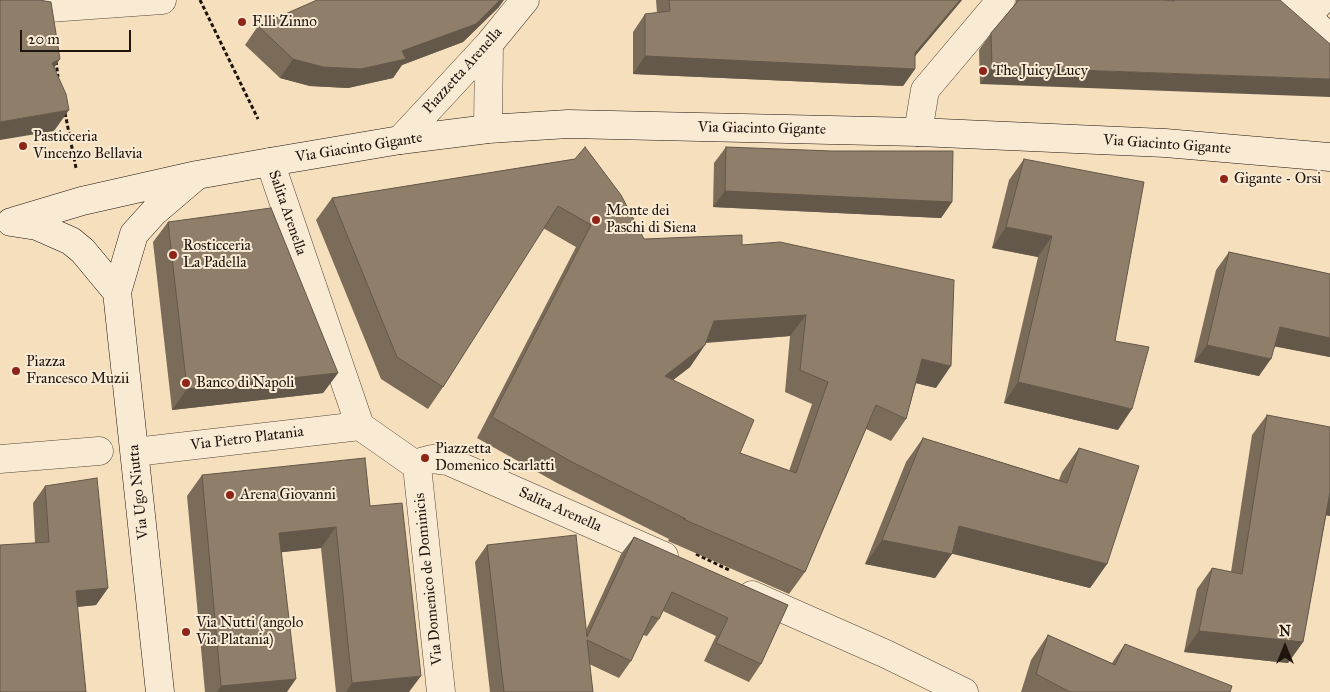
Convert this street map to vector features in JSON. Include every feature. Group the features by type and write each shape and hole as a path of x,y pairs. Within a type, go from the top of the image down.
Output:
{"street":[{"path":"11,0 49,8 162,0"},
{"name":"Piazzetta Arenella","path":"400,140 489,44 525,0"},
{"path":"918,132 925,90 1001,0"},
{"path":"1306,5 1330,39"},
{"path":"488,129 489,44"},
{"name":"Via Giacinto Gigante","path":"8,222 82,201 197,175 270,162 400,140 488,129 568,124 918,132 1165,143 1330,157"},
{"name":"Salita Arenella","path":"270,162 360,426"},
{"path":"117,292 134,234 154,212 197,175"},
{"path":"8,222 37,226 71,241 83,251 117,292"},
{"name":"Via Ugo Niutta","path":"117,292 160,692"},
{"path":"360,426 417,466"},
{"name":"Via Pietro Platania","path":"135,452 360,426"},
{"path":"0,459 99,451"},
{"name":"Salita Arenella","path":"417,466 421,462 432,459 448,461 688,567"},
{"name":"Via Domenico de Dominicis","path":"417,466 441,692"},
{"path":"733,586 886,654 964,692"}],"path":[{"path":"200,0 258,119"},
{"path":"63,105 82,201"}],"building":[{"path":"0,0 39,0 51,2 60,59 52,63 66,94 69,110 0,122"},
{"path":"317,0 500,0 476,24 402,51 406,59 361,69 323,67 293,59 258,26"},
{"path":"669,0 960,0 915,53 915,69 645,56 645,14 670,11"},
{"path":"1019,0 1280,0 1330,44 1330,79 992,67 991,33"},
{"path":"585,147 621,195 644,239 742,235 742,245 780,242 954,280 951,366 922,359 906,419 876,405 805,572 683,519 686,519 572,462 492,417 591,225 558,206 443,387 397,357 332,198 575,159","holes":["806,315 800,370 828,382 796,473 740,453 754,420 665,376 705,345 714,321"]},
{"path":"726,147 832,151 953,151 952,202 725,191"},
{"path":"1024,159 1144,182 1115,341 1149,347 1132,409 1018,382 1052,236 1006,227"},
{"path":"271,208 338,373 187,389 168,222"},
{"path":"1229,252 1330,274 1330,338 1280,327 1271,359 1207,345"},
{"path":"1267,415 1330,427 1330,492 1303,642 1199,631 1212,568 1242,574"},
{"path":"923,438 1067,483 1079,448 1139,466 1107,564 959,526 952,554 882,540"},
{"path":"365,458 370,506 402,503 421,676 352,683 336,527 279,533 296,679 221,686 202,475"},
{"path":"97,478 108,588 76,591 86,692 0,692 0,545 49,542 45,486"},
{"path":"576,535 587,637 634,537 788,605 761,664 716,643 728,618 672,592 659,619 652,616 631,661 587,640 593,692 504,692 487,545"},
{"path":"1048,635 1115,665 1125,644 1232,686 1230,692 1070,692 1036,674"}],"place":[{"name":"F.lli Zinno","path":"242,22"},
{"name":"The Juicy Lucy","path":"983,71"},
{"name":"Pasticceria Vincenzo Bellavia","path":"23,146"},
{"name":"Gigante - Orsi","path":"1224,179"},
{"name":"Monte dei Paschi di Siena","path":"596,220"},
{"name":"Rosticceria La Padella","path":"173,255"},
{"name":"Piazza Francesco Muzii","path":"16,371"},
{"name":"Banco di Napoli","path":"186,383"},
{"name":"Piazzetta Domenico Scarlatti","path":"425,458"},
{"name":"Arena Giovanni","path":"230,495"},
{"name":"Via Nutti (angolo Via Platania)","path":"186,632"}]}
